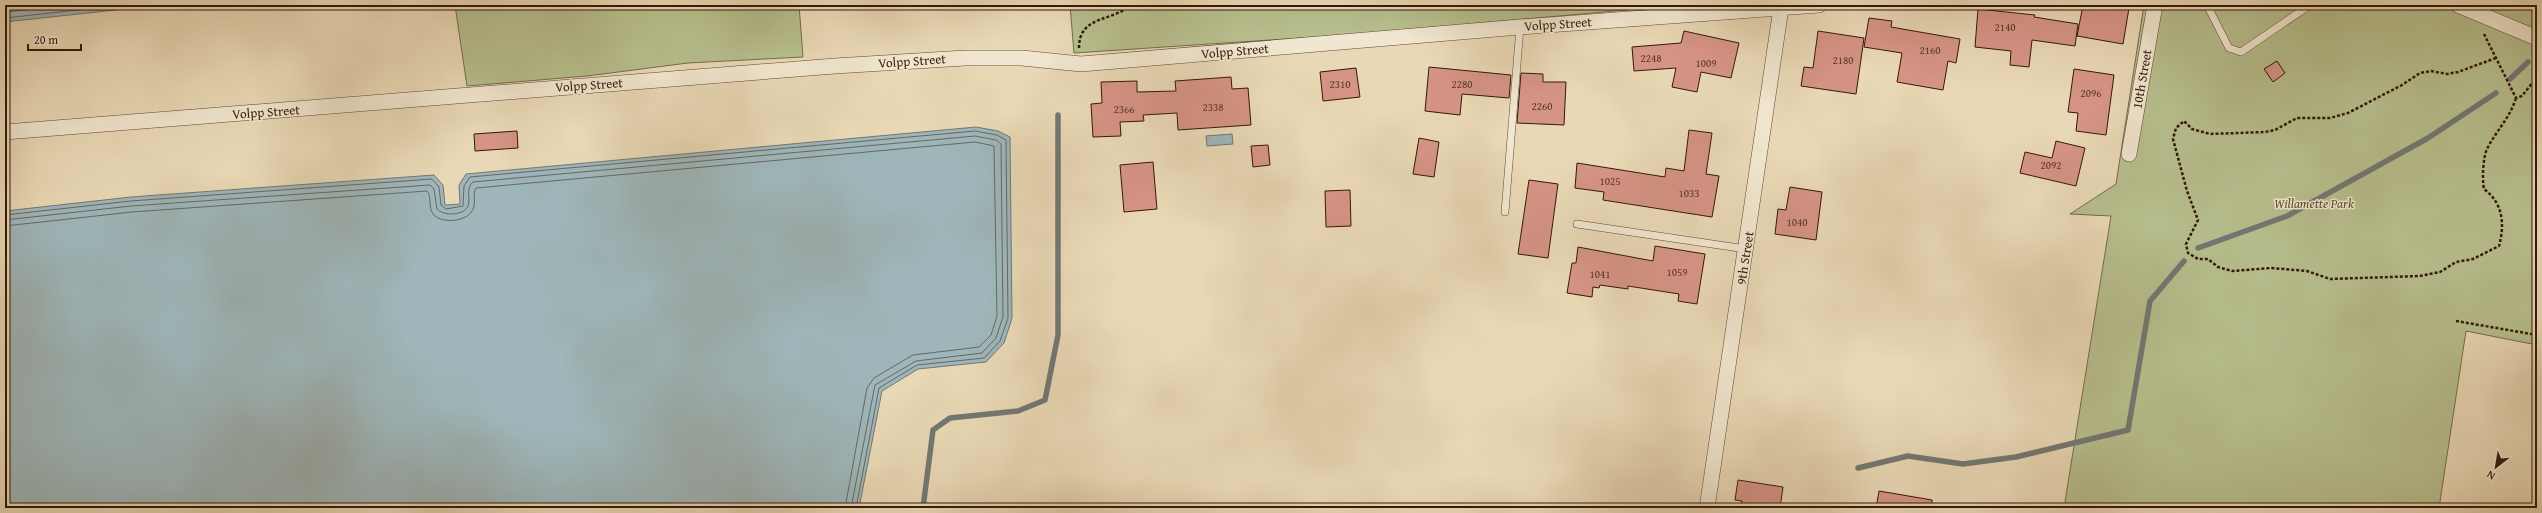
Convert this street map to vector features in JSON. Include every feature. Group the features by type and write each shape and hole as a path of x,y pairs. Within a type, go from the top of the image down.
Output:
{"street":[{"name":"Volpp Street","path":"5,132 367,104 424,97 927,60 1022,58 1081,64 1520,27 1819,5"},
{"name":"10th Street","path":"2129,154 2155,5"},
{"path":"2458,5 2537,38"},
{"name":"9th Street","path":"1708,508 1781,8"}],"lane":[{"path":"2208,5 2229,48 2241,52 2310,5"},
{"path":"1505,212 1520,27"},
{"path":"1577,224 1746,249"}],"path":[{"path":"1081,64 1079,44 1081,33 1086,26 1124,11 1131,5"},
{"path":"2482,30 2496,58 2516,98 2511,112 2486,150 2482,177 2484,189 2493,196 2500,209 2503,232 2499,246 2474,260 2456,262 2440,272 2420,276 2330,279 2307,271 2271,268 2232,270 2218,267 2208,259 2198,258 2188,253 2186,244 2198,220 2187,191 2173,139 2176,128 2184,121 2192,129 2210,134 2265,132 2275,130 2297,118 2330,118 2348,112 2402,85 2420,73 2432,71 2447,74 2458,72 2496,58"},
{"path":"2516,98 2522,96 2537,77"},
{"path":"2456,321 2537,335"}],"green space":[{"path":"455,5 799,5 803,57 688,63 587,76 467,86"},
{"path":"1070,5 1772,5 1671,6 1345,35 1074,53"},
{"name":"Willamette Park","path":"2144,5 2537,5 2537,345 2466,331 2439,508 2064,508 2111,216 2070,214 2116,184"}],"water":[{"path":"5,5 161,5 5,22"},
{"path":"976,127 998,131 1010,137 1012,318 1004,343 986,362 918,369 882,391 859,508 5,508 5,211 131,197 434,175 443,185 445,205 460,204 459,185 466,174"},
{"path":"1232,134 1233,144 1207,146 1206,136"}],"building":[{"path":"2083,5 2112,5 2129,8 2123,44 2077,36"},
{"path":"1978,9 2035,15 2034,17 2078,24 2075,46 2032,40 2029,67 2010,65 2011,51 1975,47"},
{"path":"1869,18 1892,21 1891,27 1960,39 1956,63 1948,61 1943,90 1897,82 1902,53 1864,47"},
{"path":"1684,31 1739,43 1731,78 1701,72 1697,92 1672,87 1676,68 1634,71 1632,47 1681,43"},
{"path":"1818,31 1864,38 1856,94 1801,86 1804,67 1813,68"},
{"path":"2277,61 2285,73 2273,82 2264,69"},
{"path":"1429,67 1511,75 1509,98 1462,94 1460,115 1425,111"},
{"path":"1356,68 1360,97 1323,101 1320,72"},
{"path":"2074,69 2114,75 2106,135 2076,131 2078,113 2068,112"},
{"path":"1521,73 1543,74 1543,82 1566,82 1564,125 1517,123"},
{"path":"1231,77 1232,89 1248,88 1251,125 1178,130 1177,113 1143,115 1144,121 1120,122 1121,136 1093,137 1091,104 1102,103 1101,82 1137,81 1137,92 1176,91 1175,81"},
{"path":"1689,130 1712,133 1706,174 1719,176 1712,217 1603,200 1604,192 1575,188 1577,163 1665,177 1666,168 1684,171"},
{"path":"517,131 518,148 475,151 474,134"},
{"path":"1419,138 1439,142 1434,177 1413,174"},
{"path":"2056,141 2085,148 2076,186 2020,173 2025,152 2052,158"},
{"path":"1268,145 1270,165 1253,167 1251,146"},
{"path":"1153,162 1157,209 1124,212 1120,165"},
{"path":"1529,180 1558,184 1548,258 1518,254"},
{"path":"1790,187 1822,192 1816,240 1775,234 1778,209 1786,210"},
{"path":"1350,190 1351,226 1326,227 1325,191"},
{"path":"1655,246 1705,254 1697,304 1678,301 1679,294 1628,286 1628,289 1600,285 1599,288 1593,287 1592,297 1567,293 1572,263 1576,263 1578,247 1653,261"},
{"path":"1738,480 1783,487 1780,508 1741,508 1742,501 1735,500"},
{"path":"1879,491 1932,500 1932,508 1876,508"}],"waterway":[{"path":"2510,79 2528,62"},
{"path":"2198,248 2287,216 2428,138 2496,93"},
{"path":"923,508 933,430 950,418 1018,411 1045,400 1058,335 1058,115"},
{"path":"1858,468 1908,456 1963,464 2016,457 2128,430 2150,301 2184,261"}]}
